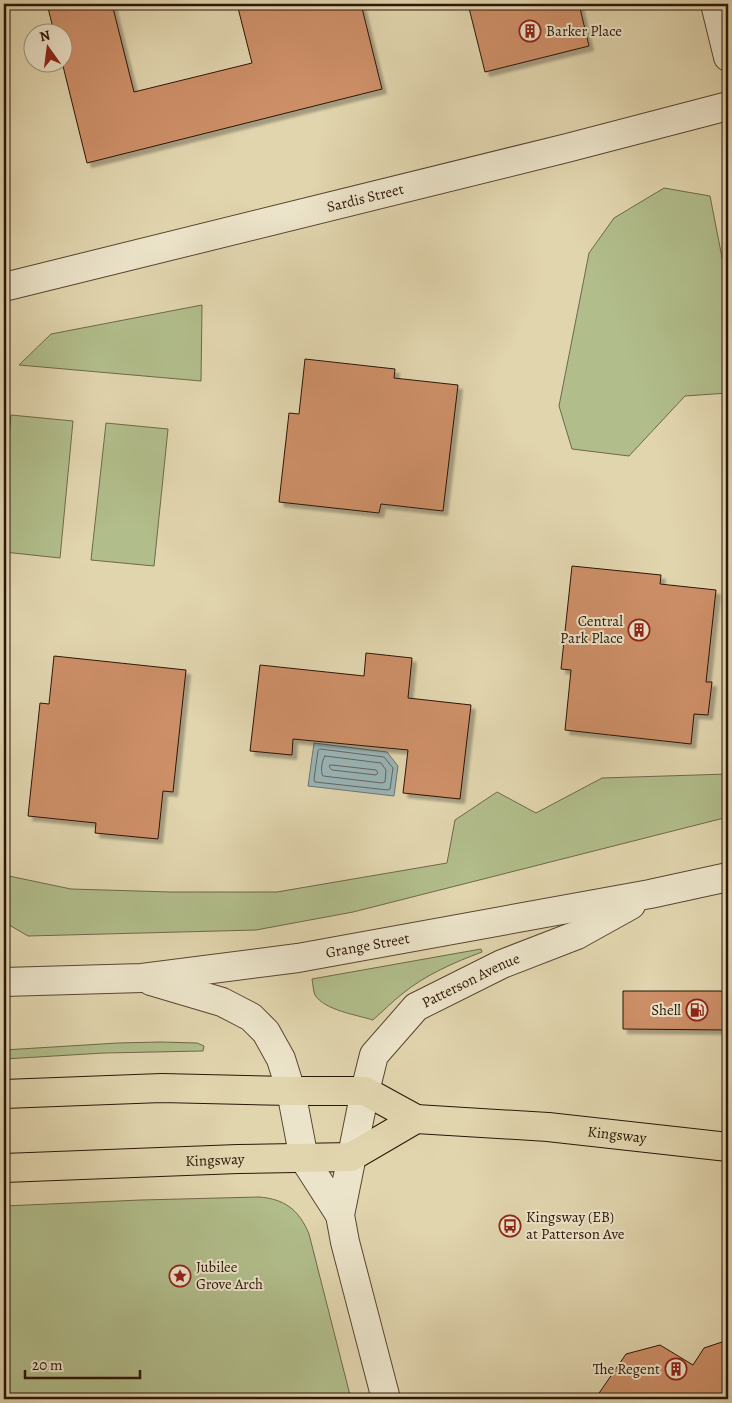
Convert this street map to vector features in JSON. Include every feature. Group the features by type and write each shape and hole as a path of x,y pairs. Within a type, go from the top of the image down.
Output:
{"main road":[{"name":"Kingsway","path":"4,1094 162,1088 364,1091 416,1120 548,1127 728,1147"},
{"name":"Kingsway","path":"4,1168 351,1157 416,1120"}],"street":[{"path":"715,4 728,57"},
{"name":"Sardis Street","path":"4,287 728,106"},
{"name":"Grange Street","path":"4,982 142,978 298,958 650,894 728,877"},
{"name":"Patterson Avenue","path":"386,1399 341,1229 340,1215 364,1091 374,1055 416,1007 502,964 577,935 650,894"},
{"name":"Patterson Avenue","path":"142,978 222,1002 252,1017 266,1032 281,1059 290,1091 304,1159 340,1215"}],"green space":[{"path":"664,188 710,196 728,288 728,393 685,396 629,456 572,449 559,406 589,253 614,218"},
{"path":"202,305 201,381 19,365 51,334"},
{"path":"11,415 73,421 60,558 4,552 4,490"},
{"path":"106,423 168,429 154,566 91,560"},
{"path":"728,774 728,817 353,912 256,930 28,936 4,922 4,875 71,889 170,892 277,892 447,863 455,820 497,792 536,813 602,778"},
{"path":"481,949 482,952 420,981 398,997 373,1020 326,1005 314,993 312,979"},
{"path":"161,1042 197,1043 204,1046 203,1051 104,1053 4,1059 4,1050"},
{"path":"259,1197 276,1200 290,1207 301,1218 309,1234 351,1399 4,1399 4,1206"}],"water":[{"path":"314,743 387,752 398,766 394,796 308,786"}],"building":[{"path":"47,4 112,4 134,92 252,63 237,4 361,4 382,89 87,163 64,72 72,72 72,22 52,22"},
{"name":"Barker Place","path":"468,4 579,4 589,46 485,72"},
{"path":"305,359 395,369 394,378 458,385 443,511 381,504 379,513 279,502 289,413 299,414"},
{"name":"Central Park Place","path":"572,566 661,575 660,584 716,590 706,682 712,682 708,715 694,714 691,744 565,730 571,670 561,669"},
{"path":"366,653 412,658 408,698 471,705 460,799 403,793 408,750 293,739 292,755 250,751 260,665 364,676"},
{"path":"54,656 186,670 173,792 163,791 158,839 95,833 96,823 28,816 40,703 49,704"},
{"path":"623,991 728,991 728,1030 623,1029"},
{"name":"The Regent","path":"728,1340 728,1399 595,1399 626,1354 660,1345 693,1365 704,1348"}],"place":[{"name":"Barker Place","path":"530,31"},
{"name":"Central Park Place","path":"639,630"},
{"name":"Shell","path":"697,1010"},
{"name":"Kingsway (EB) at Patterson Ave","path":"510,1226"},
{"name":"Jubilee Grove Arch","path":"180,1276"},
{"name":"The Regent","path":"676,1369"}]}
